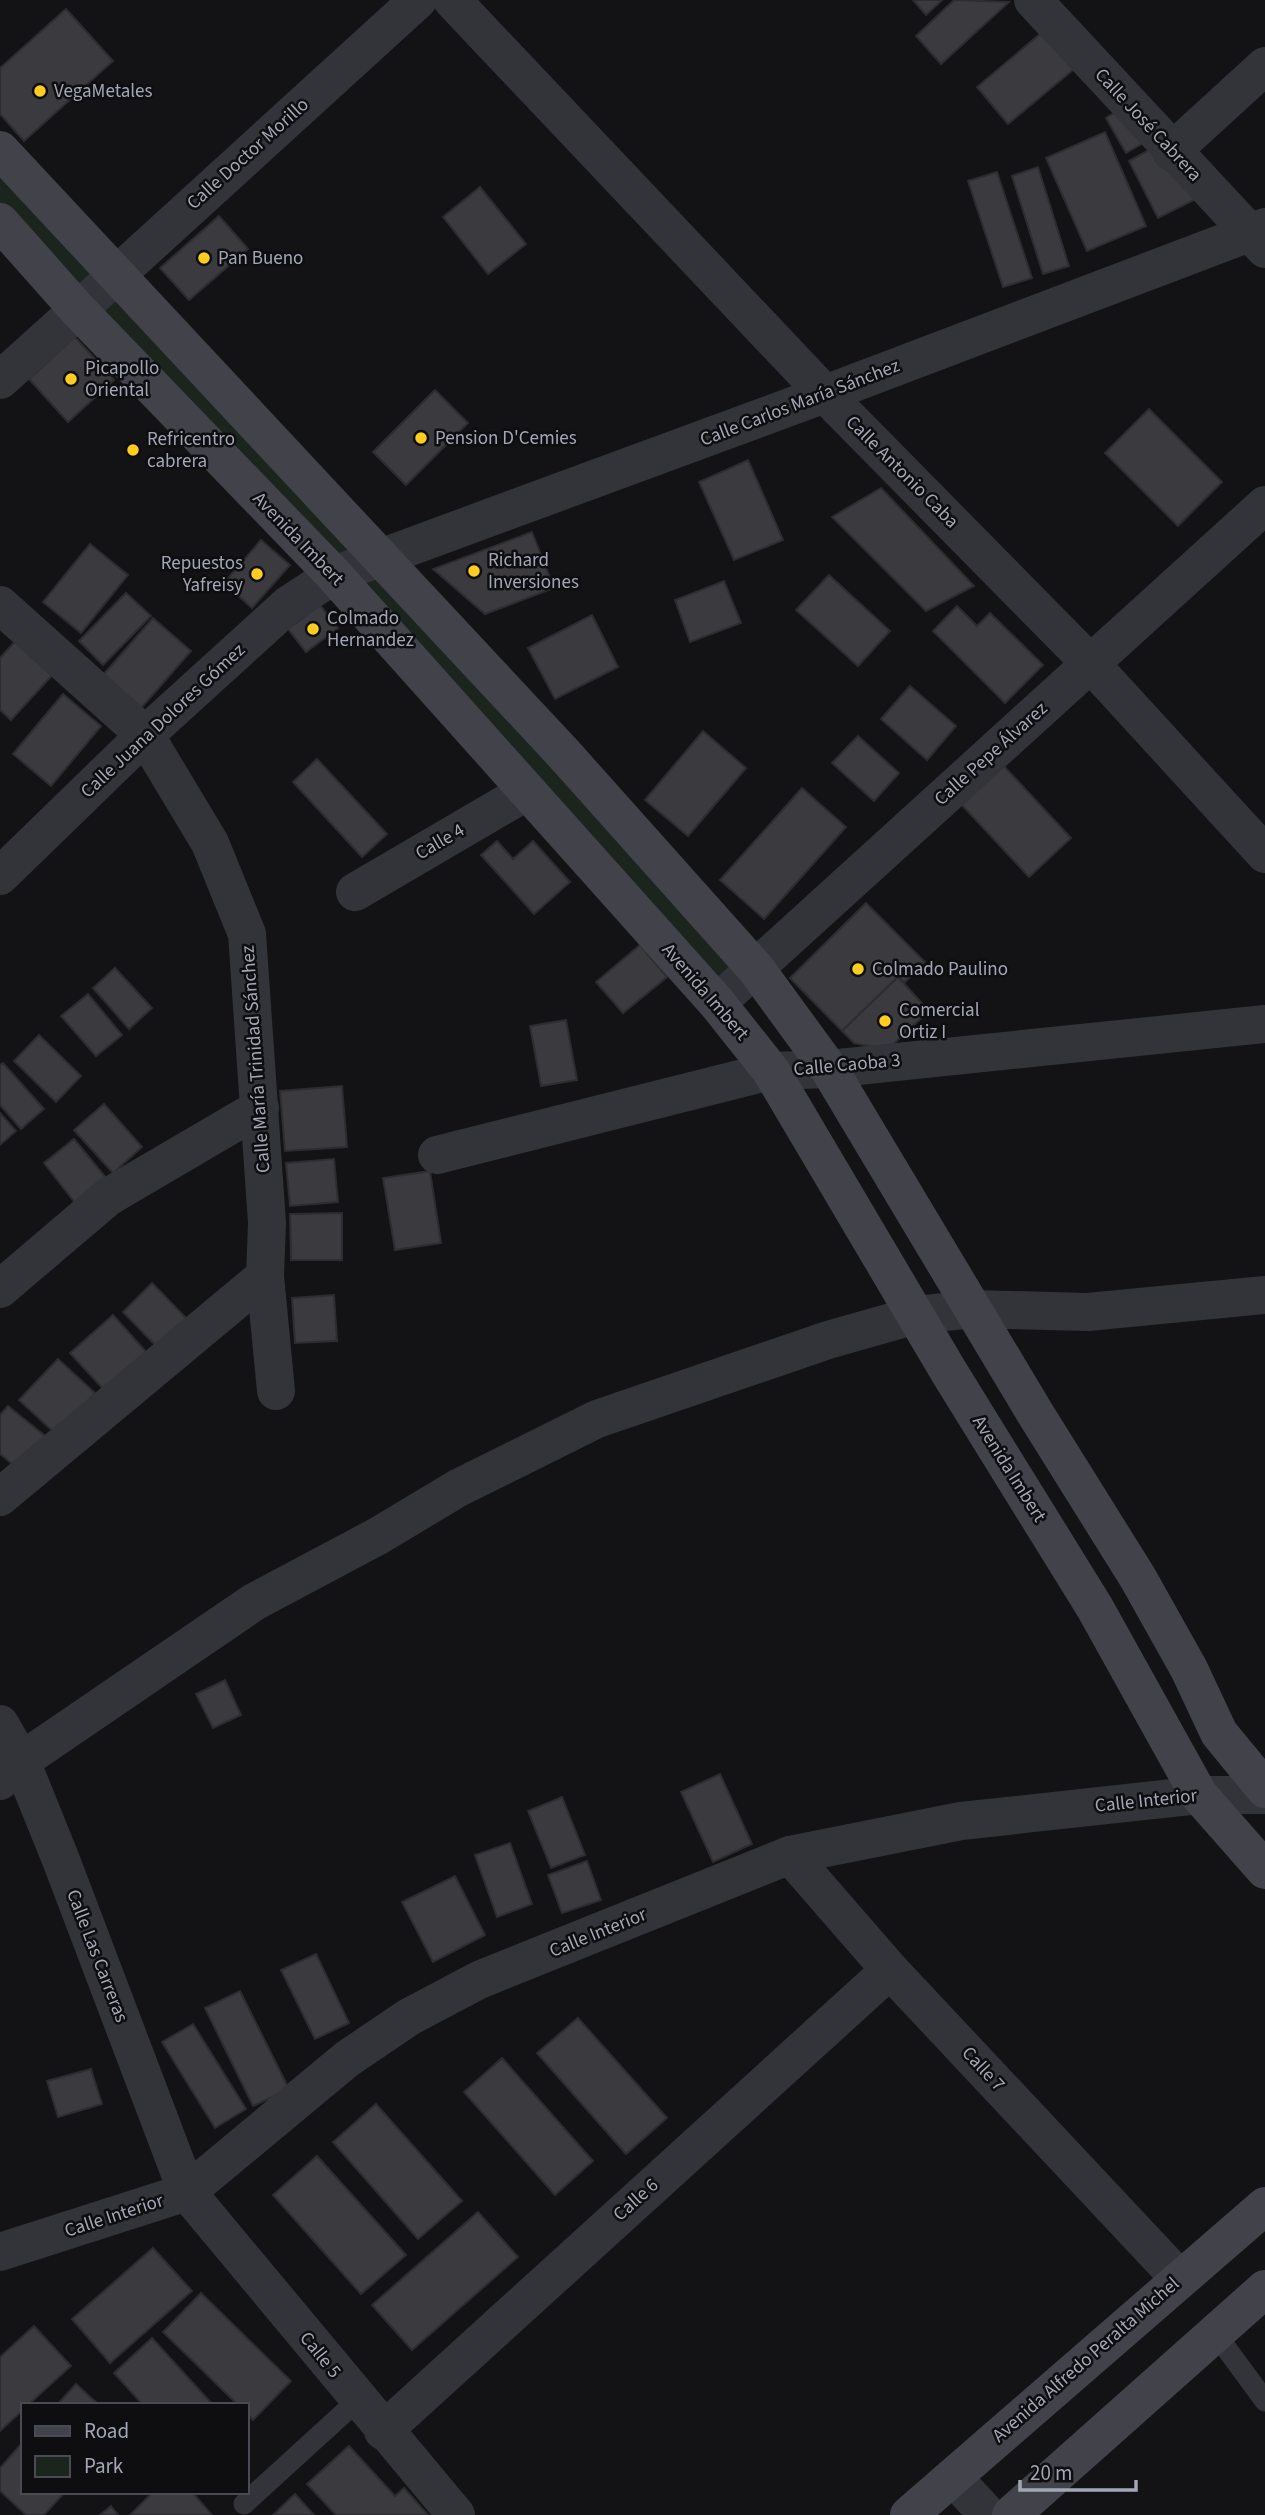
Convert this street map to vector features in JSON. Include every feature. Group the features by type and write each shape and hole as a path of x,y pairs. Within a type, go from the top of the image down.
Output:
{"main road":[{"path":"0,150 564,754 756,969 829,1069 1138,1578 1189,1669 1219,1733 1265,1788"},
{"name":"Avenida Imbert","path":"0,222 78,310 334,575 717,1003 771,1071 916,1315 1096,1608 1199,1795 1265,1870"},
{"name":"Avenida Alfredo Peralta Michel","path":"909,2515 1265,2206"},
{"path":"1011,2515 1265,2289"}],"street":[{"name":"Calle Doctor Morillo","path":"0,380 418,0"},
{"name":"Calle Antonio Caba","path":"452,0 825,394 1091,664 1265,854"},
{"name":"Calle José Cabrera","path":"1033,0 1171,152 1260,236"},
{"path":"1171,152 1265,66"},
{"name":"Calle Carlos María Sánchez","path":"334,575 1260,236"},
{"name":"Calle Pepe Álvarez","path":"717,1003 1265,505"},
{"name":"Calle Juana Dolores Gómez","path":"0,876 145,735 288,605 334,575"},
{"name":"Calle María Trinidad Sánchez","path":"0,605 145,735 210,843 247,934 267,1223 265,1276 276,1391"},
{"name":"Calle 4","path":"355,892 526,792"},
{"name":"Calle Caoba 3","path":"438,1155 771,1071 829,1069 1265,1024"},
{"path":"0,1289 108,1197 260,1108"},
{"path":"0,1497 265,1276"},
{"path":"11,1771 254,1602 377,1536 458,1488 597,1419 828,1340 916,1315 973,1309 1088,1312 1265,1295"},
{"name":"Calle Las Carreras","path":"0,1724 11,1771 187,2192"},
{"name":"Calle Interior","path":"0,2252 187,2192 346,2059 409,2017 480,1980 790,1855 961,1821 1199,1795 1265,1796"},
{"name":"Calle 7","path":"790,1855 890,1970 1179,2278"},
{"name":"Calle 6","path":"383,2431 890,1970"},
{"name":"Calle 5","path":"187,2192 383,2431 456,2515"},
{"path":"953,2477 988,2515"}],"lane":[{"path":"1216,2333 1265,2401"},
{"path":"244,2504 358,2400"}],"green space":[{"path":"0,170 99,279 80,297 0,207"},
{"path":"111,291 359,556 338,564 94,308"},
{"path":"371,568 742,964 717,990 356,584"}],"building":[{"path":"913,0 942,0 926,15"},
{"path":"954,0 1009,2 941,64 916,36"},
{"name":"VegaMetales","path":"66,9 113,61 24,141 0,114 0,68"},
{"path":"1047,28 1079,65 1008,124 977,87"},
{"path":"1117,111 1145,142 1126,153 1106,118"},
{"path":"1105,132 1146,226 1087,251 1046,158"},
{"path":"1151,149 1198,198 1158,218 1129,161"},
{"path":"1038,167 1069,266 1043,274 1012,176"},
{"path":"997,172 1032,278 1003,287 968,181"},
{"path":"480,187 526,244 488,274 443,217"},
{"name":"Pan Bueno","path":"219,216 248,249 189,300 160,268"},
{"name":"Picapollo Oriental","path":"75,337 114,380 68,422 29,379"},
{"name":"Pension D'Cemies","path":"435,390 468,423 406,485 373,452"},
{"path":"1149,409 1222,482 1178,526 1105,453"},
{"path":"748,460 783,540 734,560 699,482"},
{"path":"881,488 974,586 926,611 832,517"},
{"path":"532,532 554,588 485,614 433,569"},
{"name":"Repuestos Yafreisy","path":"261,540 290,565 252,608 224,583"},
{"path":"90,544 128,575 81,633 43,602"},
{"path":"829,575 890,631 858,666 796,610"},
{"path":"724,581 741,623 690,642 675,600"},
{"path":"126,593 151,616 103,665 79,641"},
{"name":"Colmado Hernandez","path":"320,605 338,628 306,652 288,629"},
{"path":"957,606 977,626 990,613 1043,665 1005,703 933,631"},
{"path":"592,615 618,667 555,699 528,648"},
{"path":"153,618 191,651 141,708 103,675"},
{"path":"20,636 57,670 11,720 0,710 0,658"},
{"path":"910,686 956,726 927,760 881,719"},
{"path":"63,694 101,726 51,786 13,754"},
{"path":"703,731 746,768 688,836 645,800"},
{"path":"858,736 899,773 874,801 832,763"},
{"path":"317,759 387,834 362,857 293,782"},
{"path":"1002,764 1071,838 1029,877 960,803"},
{"path":"802,788 846,827 764,919 720,880"},
{"path":"497,841 513,859 533,841 570,882 534,914 481,855"},
{"name":"Colmado Paulino","path":"866,903 925,962 904,983 898,977 842,1031 790,978"},
{"path":"640,945 667,977 623,1013 596,982"},
{"path":"115,968 152,1008 129,1029 93,988"},
{"name":"Comercial Ortiz I","path":"898,977 929,1011 887,1050 854,1043 842,1031"},
{"path":"88,994 122,1035 96,1056 61,1016"},
{"path":"566,1020 577,1080 541,1086 530,1026"},
{"path":"39,1035 81,1076 56,1102 14,1061"},
{"path":"3,1063 44,1109 21,1129 0,1105 0,1065"},
{"path":"342,1086 347,1147 285,1151 280,1091"},
{"path":"104,1104 142,1147 113,1173 74,1130"},
{"path":"0,1113 16,1131 0,1145"},
{"path":"74,1139 107,1179 76,1204 44,1163"},
{"path":"334,1159 338,1202 290,1206 286,1163"},
{"path":"430,1171 441,1243 395,1250 383,1178"},
{"path":"342,1213 342,1260 291,1260 290,1214"},
{"path":"152,1283 188,1320 159,1349 123,1312"},
{"path":"334,1295 337,1341 295,1343 292,1298"},
{"path":"113,1315 148,1354 106,1392 70,1353"},
{"path":"58,1359 95,1393 57,1435 19,1400"},
{"path":"8,1406 55,1444 28,1477 0,1454 0,1415"},
{"path":"225,1680 241,1715 213,1728 196,1694"},
{"path":"720,1774 752,1844 713,1862 681,1792"},
{"path":"562,1797 585,1855 551,1868 528,1811"},
{"path":"510,1843 532,1904 497,1917 475,1855"},
{"path":"587,1861 601,1900 562,1913 548,1875"},
{"path":"455,1876 485,1935 433,1962 402,1902"},
{"path":"316,1954 349,2023 315,2039 281,1970"},
{"path":"240,1991 289,2089 253,2106 205,2008"},
{"path":"578,2018 667,2118 626,2154 537,2053"},
{"path":"193,2024 246,2109 215,2128 162,2042"},
{"path":"502,2058 593,2161 555,2195 464,2092"},
{"path":"91,2069 102,2104 58,2117 47,2081"},
{"path":"376,2104 462,2201 418,2239 333,2142"},
{"path":"317,2156 406,2255 361,2294 273,2195"},
{"path":"478,2212 518,2257 412,2350 372,2305"},
{"path":"153,2248 192,2291 110,2363 72,2319"},
{"path":"201,2293 291,2381 253,2420 248,2415 248,2403 236,2403 163,2332"},
{"path":"34,2326 71,2366 30,2403 21,2403 21,2412 0,2431 0,2357"},
{"path":"152,2338 211,2403 141,2403 114,2373"},
{"path":"76,2384 97,2403 59,2403"},
{"path":"21,2444 21,2494 63,2494 44,2515 26,2515 0,2491 0,2468"},
{"path":"349,2446 395,2496 404,2488 428,2515 336,2515 307,2484"},
{"path":"151,2494 194,2494 212,2515 130,2515"},
{"path":"295,2494 314,2515 273,2515"},
{"path":"111,2506 118,2515 100,2515"}],"place":[{"name":"VegaMetales","path":"40,91"},
{"name":"Pan Bueno","path":"204,258"},
{"name":"Picapollo Oriental","path":"71,379"},
{"name":"Pension D'Cemies","path":"421,438"},
{"name":"Refricentro cabrera","path":"133,450"},
{"name":"Richard Inversiones","path":"474,571"},
{"name":"Repuestos Yafreisy","path":"257,574"},
{"name":"Colmado Hernandez","path":"313,629"},
{"name":"Colmado Paulino","path":"858,969"},
{"name":"Comercial Ortiz I","path":"885,1021"}]}
